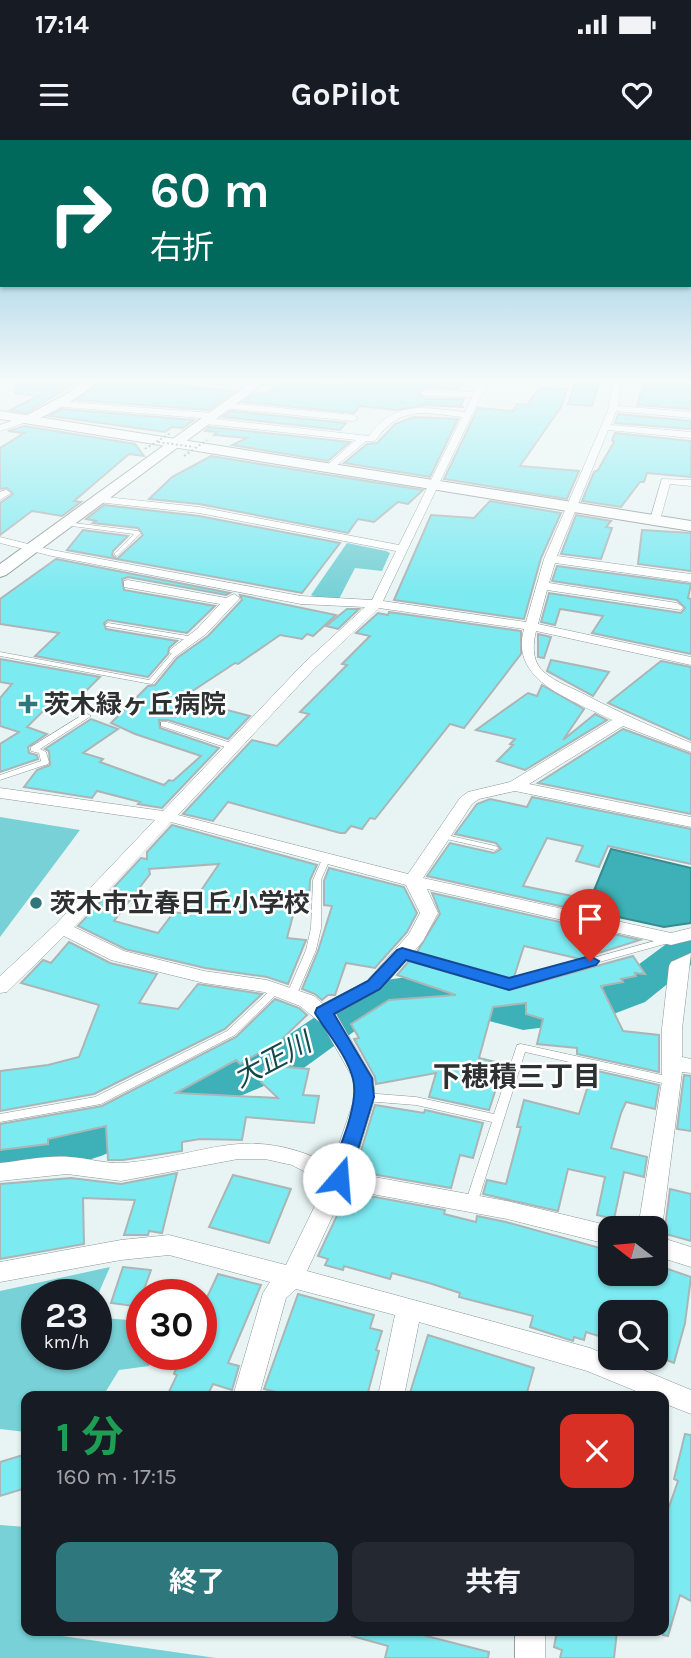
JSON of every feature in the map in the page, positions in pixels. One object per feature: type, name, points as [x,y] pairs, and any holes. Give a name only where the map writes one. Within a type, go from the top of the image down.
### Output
[{"type":"main road","points":[[0,572],[160,452]]},
{"type":"main road","points":[[221,452],[691,526]]},
{"type":"street","points":[[330,469],[349,452]]},
{"type":"street","points":[[0,987],[62,928],[309,666],[376,604],[450,452]]},
{"type":"street","points":[[595,452],[550,559],[528,638],[528,657],[535,670],[549,682],[622,720],[691,748]]},
{"type":"street","points":[[655,520],[666,481],[691,483]]},
{"type":"street","points":[[97,499],[199,510],[403,549]]},
{"type":"street","points":[[0,540],[246,590],[331,603],[376,604],[532,625],[691,661]]},
{"type":"street","points":[[550,559],[691,578]]},
{"type":"street","points":[[128,584],[228,602]]},
{"type":"street","points":[[544,586],[677,607]]},
{"type":"street","points":[[176,652],[188,638],[198,634],[228,602],[246,590]]},
{"type":"street","points":[[412,881],[466,801],[474,795],[516,786],[622,720]]},
{"type":"street","points":[[516,786],[691,822]]},
{"type":"street","points":[[0,793],[168,817],[412,881],[671,939],[691,934]]},
{"type":"street","points":[[331,1022],[374,985],[417,937],[429,914],[423,897],[412,881]]},
{"type":"street","points":[[62,928],[118,956],[204,977],[284,992],[331,1022],[363,1078],[365,1097],[339,1179],[292,1277],[275,1293],[247,1391]]},
{"type":"street","points":[[652,1216],[679,1070],[672,1029],[678,966],[691,959]]},
{"type":"street","points":[[0,1172],[67,1165],[121,1172],[237,1151],[251,1151],[297,1158],[339,1179],[598,1232]]},
{"type":"street","points":[[0,1272],[121,1250],[169,1245],[409,1308],[590,1360],[665,1391]]},
{"type":"street","points":[[668,1250],[691,1257]]},
{"type":"street","points":[[391,1391],[409,1308]]},
{"type":"street","points":[[669,1393],[691,1402]]},
{"type":"street","points":[[529,1658],[530,1636]]},
{"type":"lane","points":[[66,524],[138,533],[117,554]]},
{"type":"lane","points":[[108,625],[188,638]]},
{"type":"lane","points":[[0,654],[151,682],[176,652]]},
{"type":"lane","points":[[0,778],[45,762],[42,752],[34,749],[87,716]]},
{"type":"lane","points":[[164,724],[234,747]]},
{"type":"lane","points":[[442,836],[495,848]]},
{"type":"lane","points":[[0,1118],[97,1101],[231,1032],[284,992],[312,950],[316,928],[317,880],[327,857]]},
{"type":"lane","points":[[402,953],[509,984],[671,939]]},
{"type":"lane","points":[[471,1204],[521,1048],[679,1070]]},
{"type":"lane","points":[[365,1097],[416,1101],[498,1119]]},
{"type":"shaded area","points":[[347,543],[390,553],[382,571],[355,568],[339,599],[311,595]]},
{"type":"shaded area","points":[[0,817],[80,830],[0,937]]},
{"type":"shaded area","points":[[611,849],[691,868],[691,923],[664,927],[586,910]]},
{"type":"shaded area","points":[[110,1267],[105,1279],[55,1279]]},
{"type":"shaded area","points":[[21,1286],[21,1370],[112,1370],[112,1319],[126,1320],[126,1369],[119,1370],[106,1391],[21,1391],[21,1431],[0,1429],[0,1291]]},
{"type":"shaded area","points":[[0,1525],[21,1527],[21,1636],[62,1636],[216,1658],[0,1658]]},
{"type":"building","points":[[0,452],[141,452],[144,456],[129,454],[74,501],[81,502],[62,516],[32,511],[0,535],[0,503],[13,494],[7,488],[0,489]]},
{"type":"building","points":[[273,452],[339,452],[328,461]]},
{"type":"building","points":[[358,452],[442,452],[430,477],[344,463]]},
{"type":"building","points":[[457,452],[530,452],[520,466],[579,471],[567,499],[444,479]]},
{"type":"building","points":[[608,452],[691,452],[691,477],[647,473],[644,482],[640,482],[621,507],[582,501],[594,472]]},
{"type":"building","points":[[211,456],[423,490],[408,504],[398,502],[374,522],[358,519],[348,533],[199,504],[149,499],[172,477]]},
{"type":"building","points":[[490,501],[561,513],[541,558],[524,619],[394,600],[431,515],[474,518]]},
{"type":"building","points":[[104,505],[199,516],[340,543],[302,593],[67,550],[83,530],[128,536],[113,551],[112,555],[117,559],[143,535],[138,528],[93,523],[96,521],[86,519]]},
{"type":"building","points":[[576,515],[611,521],[606,527],[612,528],[601,559],[561,554]]},
{"type":"building","points":[[642,530],[691,533],[691,571],[638,564]]},
{"type":"building","points":[[56,559],[230,593],[226,595],[128,577],[122,579],[124,590],[215,606],[187,633],[108,620],[104,623],[106,629],[177,641],[148,677],[35,656],[59,633],[0,624],[0,599]]},
{"type":"building","points":[[557,566],[691,584],[688,598],[691,599],[691,654],[592,633],[603,616],[560,609],[555,625],[541,622],[549,593],[681,613],[685,608],[677,600],[552,581]]},
{"type":"building","points":[[240,595],[336,615],[313,636],[307,634],[302,639],[280,635],[185,696],[191,698],[189,700],[250,716],[228,739],[168,720],[159,720],[160,728],[219,748],[162,808],[138,804],[140,802],[97,791],[92,798],[24,787],[37,770],[50,765],[49,751],[45,749],[91,719],[118,729],[83,753],[103,759],[100,762],[164,785],[169,780],[173,781],[201,756],[111,723],[148,686],[155,685],[177,658],[208,636],[242,600]]},
{"type":"building","points":[[347,609],[359,609],[338,629],[326,626]]},
{"type":"building","points":[[389,612],[521,631],[521,654],[464,728],[450,724],[375,819],[370,818],[362,829],[351,826],[345,833],[340,833],[228,802],[213,821],[183,814],[252,740],[277,746],[309,714],[300,712],[347,665],[342,664],[370,636],[356,633],[378,613],[388,615]]},
{"type":"building","points":[[538,634],[551,637],[544,658],[538,657]]},
{"type":"building","points":[[0,659],[100,677],[78,699],[58,696],[27,727],[47,734],[28,747],[29,753],[37,755],[38,759],[0,772],[0,744],[19,732],[0,726],[0,698],[12,684],[0,682]]},
{"type":"building","points":[[551,660],[609,672],[593,696],[547,671]]},
{"type":"building","points":[[661,661],[691,667],[691,740],[608,703]]},
{"type":"building","points":[[542,685],[584,709],[563,740],[595,714],[607,720],[525,770],[497,761],[513,745],[510,744],[515,739],[476,730],[528,693],[537,696]]},
{"type":"building","points":[[623,729],[691,754],[691,814],[538,783]]},
{"type":"building","points":[[532,797],[691,829],[691,864],[608,846],[599,867],[576,861],[583,846],[547,838],[523,886],[587,899],[582,911],[427,876],[450,843],[494,853],[501,849],[496,843],[455,834],[477,804],[490,799],[527,807]]},
{"type":"building","points":[[172,825],[317,865],[310,880],[309,904],[296,904],[287,938],[306,940],[288,984],[267,977],[205,968],[125,949],[78,926],[141,858],[147,859],[147,852]],"holes":[[[219,864],[185,914],[174,912],[158,933],[114,921],[150,874],[149,869]]]},
{"type":"building","points":[[329,868],[404,887],[417,913],[407,932],[375,968],[346,963],[335,995],[328,995],[322,1000],[302,989],[318,951],[332,906],[324,905],[324,881]]},
{"type":"building","points":[[432,893],[640,940],[580,959],[524,946],[514,977],[509,978],[417,952],[440,914]]},
{"type":"building","points":[[69,942],[110,963],[157,974],[139,1003],[178,1009],[198,984],[262,994],[225,1029],[94,1094],[0,1111],[0,1071],[48,1065],[79,1057],[99,1005],[21,983],[43,960],[51,963]]},
{"type":"building","points":[[633,956],[645,974],[635,973],[636,976],[621,979],[623,982],[601,986],[623,1031],[659,1035],[659,1072],[577,1054],[577,1048],[537,1044],[543,1019],[526,1014],[526,1003],[493,1007],[479,1058],[504,1064],[489,1110],[429,1097],[436,1073],[376,1084],[375,1077],[354,1039],[359,1038],[351,1024],[389,1000],[456,995],[397,975],[409,961],[510,990]]},
{"type":"building","points":[[275,999],[299,1008],[307,1015],[281,1040],[240,1064],[236,1060],[176,1093],[278,1098],[261,1082],[265,1065],[309,1069],[303,1095],[319,1096],[314,1123],[246,1117],[242,1140],[200,1139],[182,1142],[182,1151],[123,1160],[108,1160],[106,1126],[48,1139],[48,1144],[0,1150],[0,1124],[102,1106],[236,1037]]},
{"type":"building","points":[[593,1070],[659,1085],[655,1109],[626,1102],[621,1113],[611,1148],[647,1157],[644,1177],[624,1172],[615,1216],[597,1215],[605,1177],[568,1169],[558,1211],[483,1194],[487,1180],[506,1184],[521,1127],[517,1127],[524,1100],[579,1114]]},
{"type":"building","points":[[684,1075],[691,1076],[691,1131],[677,1129]]},
{"type":"building","points":[[375,1105],[424,1113],[425,1110],[483,1123],[473,1158],[460,1155],[451,1188],[355,1171]]},
{"type":"building","points":[[177,1173],[162,1233],[149,1231],[148,1235],[124,1235],[135,1200],[83,1198],[84,1244],[0,1259],[0,1184],[71,1178],[121,1184]]},
{"type":"building","points":[[233,1175],[291,1189],[269,1243],[209,1227]]},
{"type":"building","points":[[670,1189],[691,1194],[691,1241],[668,1235],[667,1216]]},
{"type":"building","points":[[348,1192],[445,1210],[444,1214],[476,1222],[477,1216],[506,1222],[598,1247],[598,1286],[668,1286],[668,1269],[691,1277],[685,1323],[674,1363],[668,1361],[668,1300],[598,1300],[598,1336],[586,1332],[584,1340],[574,1337],[573,1341],[530,1327],[533,1316],[459,1297],[460,1293],[392,1273],[390,1279],[344,1266],[343,1270],[325,1265],[328,1259],[318,1256]]},
{"type":"building","points":[[123,1267],[151,1270],[148,1279],[126,1279],[126,1305],[112,1303]]},
{"type":"building","points":[[218,1274],[261,1285],[228,1363],[239,1366],[232,1390],[213,1384],[210,1391],[169,1391],[177,1375],[174,1374],[176,1370],[217,1370],[216,1279]]},
{"type":"building","points":[[298,1294],[374,1315],[370,1328],[382,1331],[368,1391],[264,1389]]},
{"type":"building","points":[[428,1335],[534,1368],[527,1391],[411,1391]]},
{"type":"building","points":[[685,1434],[691,1435],[691,1601],[680,1595],[669,1633],[669,1507],[678,1481],[674,1479]]},
{"type":"building","points":[[21,1456],[21,1490],[0,1496],[0,1462]]},
{"type":"building","points":[[352,1636],[427,1636],[489,1652],[488,1658],[385,1658],[388,1646]]},
{"type":"building","points":[[556,1636],[616,1636],[614,1658],[560,1658],[562,1650],[554,1647]]},
{"type":"waterway","name":"大正川","points":[[0,1157],[53,1152],[84,1143],[285,1059],[348,1015],[401,990],[421,989],[485,1007],[511,1009],[523,1015],[595,1006],[630,992],[691,945]]},
{"type":"place","name":"茨木緑ヶ丘病院","points":[[28,704]]},
{"type":"place","name":"茨木市立春日丘小学校","points":[[36,903]]},
{"type":"district","name":"下穂積三丁目","points":[[517,1076]]},
{"type":"route","points":[[339,1179],[365,1097],[363,1078],[324,1013],[374,985],[402,953],[509,984],[590,961]]}]
